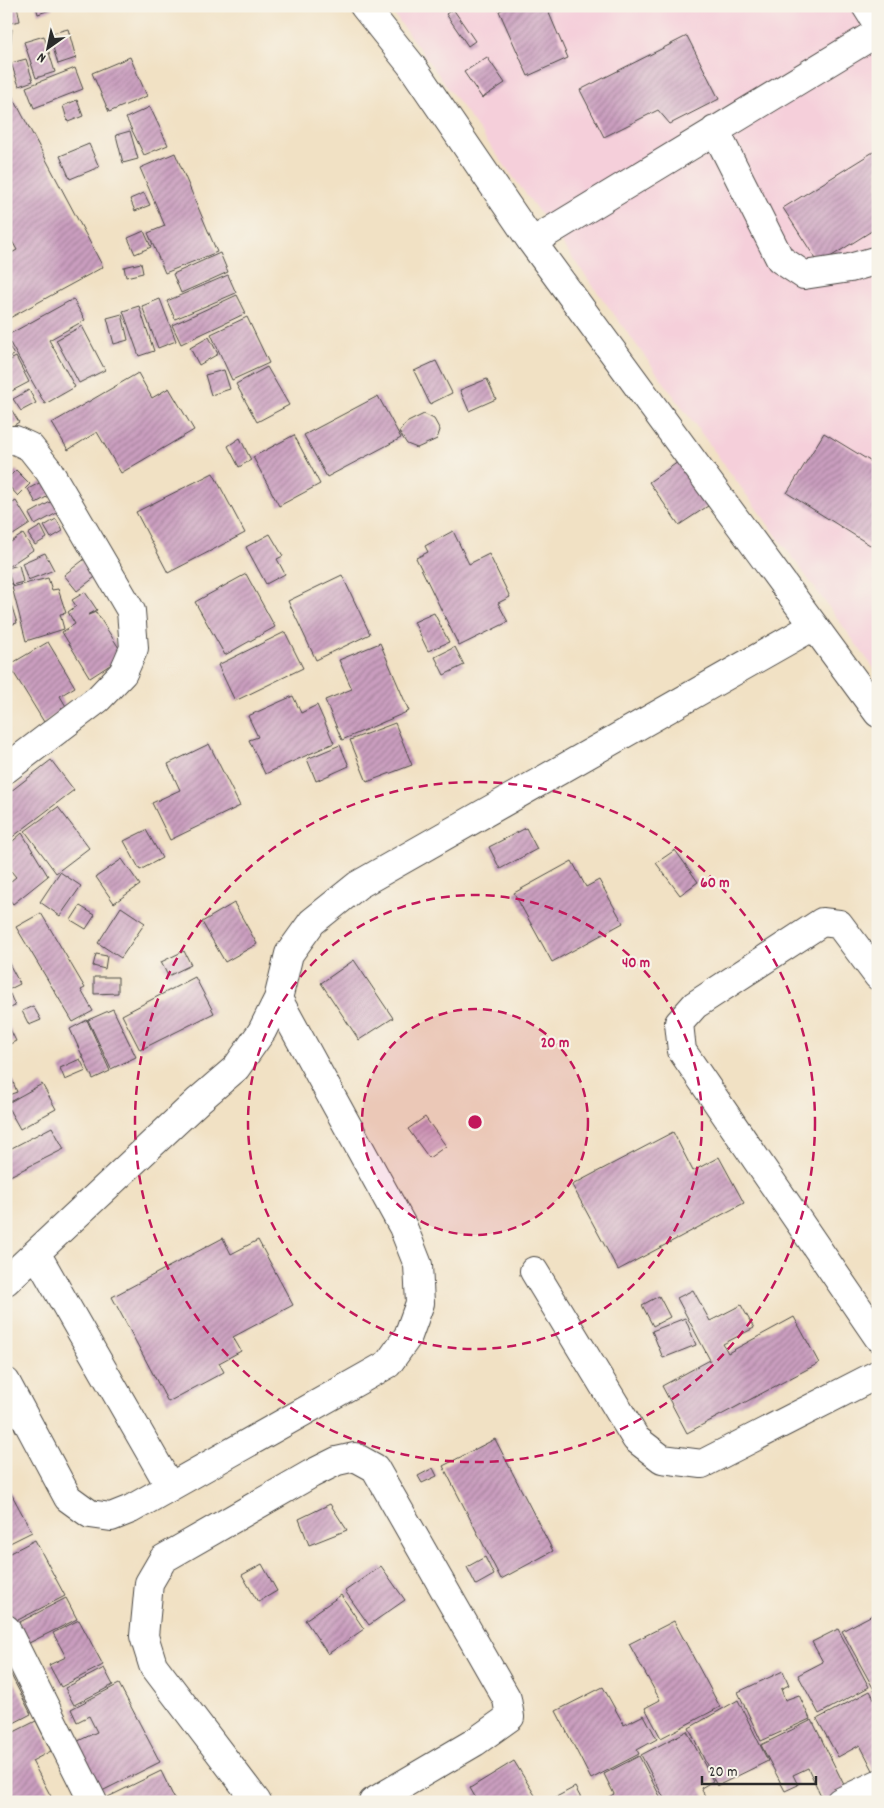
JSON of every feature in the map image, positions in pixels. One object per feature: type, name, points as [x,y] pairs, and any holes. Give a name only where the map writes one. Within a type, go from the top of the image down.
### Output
[{"type":"street","points":[[364,6],[411,65],[532,242],[812,627],[878,713]]},
{"type":"street","points":[[866,6],[878,24]]},
{"type":"street","points":[[532,242],[878,32]]},
{"type":"street","points":[[715,130],[780,260],[804,275],[850,268],[878,260]]},
{"type":"street","points":[[6,440],[15,440],[30,447],[50,471],[131,611],[134,648],[123,673],[98,699],[6,770]]},
{"type":"street","points":[[6,1281],[199,1100],[236,1068],[262,1032],[278,999],[289,954],[312,922],[358,885],[812,627]]},
{"type":"street","points":[[878,976],[839,924],[822,922],[695,1005],[679,1022],[682,1050],[878,1337]]},
{"type":"street","points":[[6,1382],[68,1498],[90,1514],[111,1517],[131,1509],[388,1364],[408,1336],[420,1303],[418,1265],[402,1228],[278,999]]},
{"type":"street","points":[[36,1253],[170,1487]]},
{"type":"street","points":[[534,1271],[636,1439],[662,1460],[702,1464],[878,1374]]},
{"type":"street","points":[[257,1802],[153,1666],[144,1636],[149,1583],[163,1559],[311,1474],[338,1461],[355,1456],[375,1468],[506,1699],[510,1717],[476,1742],[372,1802]]},
{"type":"street","points":[[6,1628],[93,1802]]},
{"type":"street","points":[[840,1802],[878,1784]]},
{"type":"shaded area","points":[[388,6],[878,6],[878,674],[552,230]]},
{"type":"building","points":[[6,6],[17,6],[20,21],[6,24]]},
{"type":"building","points":[[36,6],[52,6],[53,9],[38,14]]},
{"type":"building","points":[[510,6],[546,6],[568,58],[528,76],[499,11]]},
{"type":"building","points":[[453,9],[475,41],[468,46],[446,14]]},
{"type":"building","points":[[6,28],[12,29],[9,61],[6,61]]},
{"type":"building","points":[[68,29],[76,58],[58,64],[49,34]]},
{"type":"building","points":[[44,36],[55,72],[36,78],[24,42]]},
{"type":"building","points":[[687,36],[719,99],[670,124],[658,110],[604,137],[580,90]]},
{"type":"building","points":[[130,57],[147,96],[109,112],[92,73]]},
{"type":"building","points":[[487,57],[505,83],[482,98],[464,72]]},
{"type":"building","points":[[26,59],[33,81],[19,86],[11,63]]},
{"type":"building","points":[[75,68],[83,89],[34,108],[26,87]]},
{"type":"building","points":[[6,84],[103,267],[6,320],[6,256],[17,250],[6,230]]},
{"type":"building","points":[[77,100],[83,116],[68,122],[63,106]]},
{"type":"building","points":[[150,107],[168,145],[144,155],[126,118]]},
{"type":"building","points":[[130,131],[138,159],[123,163],[116,135]]},
{"type":"building","points":[[89,144],[99,167],[70,179],[60,156]]},
{"type":"building","points":[[878,149],[878,227],[819,264],[783,208]]},
{"type":"building","points":[[175,153],[217,252],[165,273],[148,233],[165,226],[140,168]]},
{"type":"building","points":[[144,193],[150,205],[135,211],[130,199]]},
{"type":"building","points":[[144,231],[151,247],[135,254],[128,238]]},
{"type":"building","points":[[220,253],[228,272],[181,293],[173,274]]},
{"type":"building","points":[[141,263],[143,273],[126,277],[124,267]]},
{"type":"building","points":[[228,275],[236,293],[175,319],[167,301]]},
{"type":"building","points":[[237,295],[246,313],[181,344],[172,325]]},
{"type":"building","points":[[73,299],[85,320],[49,340],[75,387],[45,404],[6,336]]},
{"type":"building","points":[[160,299],[176,341],[158,348],[142,306]]},
{"type":"building","points":[[139,306],[154,351],[139,356],[123,311]]},
{"type":"building","points":[[122,314],[128,340],[114,344],[107,318]]},
{"type":"building","points":[[247,317],[269,363],[232,380],[211,334]]},
{"type":"building","points":[[82,326],[105,370],[79,383],[56,340]]},
{"type":"building","points":[[209,337],[218,354],[199,365],[190,348]]},
{"type":"building","points":[[6,341],[14,355],[6,359]]},
{"type":"building","points":[[16,357],[29,382],[8,393],[6,362]]},
{"type":"building","points":[[436,361],[452,393],[430,404],[414,371]]},
{"type":"building","points":[[267,367],[289,405],[257,422],[236,384]]},
{"type":"building","points":[[224,370],[230,389],[211,395],[205,375]]},
{"type":"building","points":[[138,373],[152,398],[169,388],[194,430],[121,473],[97,432],[68,450],[52,423]]},
{"type":"building","points":[[487,379],[496,399],[469,411],[460,390]]},
{"type":"building","points":[[29,390],[36,403],[21,411],[13,399]]},
{"type":"building","points":[[378,396],[401,438],[327,477],[304,435]]},
{"type":"building","points":[[6,401],[19,422],[6,430]]},
{"type":"building","points":[[424,414],[434,419],[440,430],[437,439],[417,448],[407,444],[399,432],[406,423]]},
{"type":"building","points":[[824,433],[878,466],[878,550],[787,493]]},
{"type":"building","points":[[294,435],[320,484],[279,506],[253,457]]},
{"type":"building","points":[[240,438],[251,460],[239,467],[228,446]]},
{"type":"building","points":[[681,460],[711,504],[679,525],[649,482]]},
{"type":"building","points":[[16,470],[30,484],[18,496],[6,483],[6,480]]},
{"type":"building","points":[[213,473],[245,533],[168,573],[136,512]]},
{"type":"building","points":[[41,482],[57,491],[36,503],[28,489]]},
{"type":"building","points":[[59,497],[66,508],[35,525],[29,514]]},
{"type":"building","points":[[16,501],[30,524],[13,535],[6,524],[6,507]]},
{"type":"building","points":[[56,519],[63,531],[51,538],[44,526]]},
{"type":"building","points":[[41,526],[47,538],[35,545],[28,534]]},
{"type":"building","points":[[453,531],[469,564],[489,554],[510,597],[498,603],[508,622],[459,646],[416,558],[428,552],[425,546]]},
{"type":"building","points":[[23,534],[33,550],[6,568],[6,545]]},
{"type":"building","points":[[270,534],[283,556],[277,559],[285,574],[266,584],[246,547]]},
{"type":"building","points":[[45,553],[54,570],[28,580],[22,563]]},
{"type":"building","points":[[86,558],[99,574],[77,591],[64,575]]},
{"type":"building","points":[[19,565],[23,582],[12,585],[7,568]]},
{"type":"building","points":[[246,574],[275,627],[225,655],[195,602]]},
{"type":"building","points":[[342,575],[370,634],[316,660],[288,601]]},
{"type":"building","points":[[48,578],[52,590],[58,589],[66,613],[60,614],[64,629],[26,641],[12,587]]},
{"type":"building","points":[[85,592],[97,610],[88,615],[96,612],[124,656],[90,678],[62,632],[75,624],[68,612],[76,606],[72,600]]},
{"type":"building","points":[[10,601],[17,623],[6,626],[6,602]]},
{"type":"building","points":[[434,613],[449,642],[428,651],[414,622]]},
{"type":"building","points":[[285,632],[303,668],[235,701],[218,665]]},
{"type":"building","points":[[48,642],[75,687],[60,696],[67,708],[44,722],[9,665]]},
{"type":"building","points":[[380,643],[409,711],[342,740],[325,700],[352,689],[339,660]]},
{"type":"building","points":[[455,647],[464,665],[444,675],[435,657]]},
{"type":"building","points":[[293,696],[301,713],[317,705],[334,743],[265,774],[249,740],[258,737],[248,716]]},
{"type":"building","points":[[395,723],[412,765],[367,782],[350,740]]},
{"type":"building","points":[[209,744],[240,806],[170,840],[152,803],[180,790],[168,764]]},
{"type":"building","points":[[340,745],[349,766],[316,781],[307,759]]},
{"type":"building","points":[[51,760],[74,790],[6,842],[6,795]]},
{"type":"building","points":[[58,807],[89,848],[56,873],[25,831]]},
{"type":"building","points":[[526,828],[537,849],[500,869],[489,847]]},
{"type":"building","points":[[146,830],[162,858],[140,870],[124,841]]},
{"type":"building","points":[[22,833],[48,876],[13,904],[6,895],[6,885],[16,877],[6,865],[6,847]]},
{"type":"building","points":[[675,850],[698,882],[680,895],[656,863]]},
{"type":"building","points":[[122,859],[140,885],[114,903],[96,877]]},
{"type":"building","points":[[572,861],[586,887],[599,880],[623,923],[552,962],[514,893]]},
{"type":"building","points":[[60,872],[81,886],[60,916],[40,902]]},
{"type":"building","points":[[234,903],[257,944],[225,962],[202,922]]},
{"type":"building","points":[[80,906],[95,915],[86,929],[71,920]]},
{"type":"building","points":[[121,907],[145,923],[121,958],[98,943]]},
{"type":"building","points":[[41,913],[85,988],[81,990],[93,1011],[73,1022],[16,927]]},
{"type":"building","points":[[184,951],[191,965],[168,976],[161,962]]},
{"type":"building","points":[[96,954],[107,956],[105,969],[93,966]]},
{"type":"building","points":[[6,958],[20,984],[6,991]]},
{"type":"building","points":[[354,960],[393,1018],[359,1040],[321,983]]},
{"type":"building","points":[[94,977],[118,977],[118,993],[94,994]]},
{"type":"building","points":[[195,977],[214,1013],[140,1050],[122,1015]]},
{"type":"building","points":[[10,994],[15,1006],[8,1009],[6,996]]},
{"type":"building","points":[[33,1006],[41,1020],[29,1025],[22,1011]]},
{"type":"building","points":[[113,1009],[136,1057],[111,1069],[88,1020]]},
{"type":"building","points":[[87,1020],[110,1071],[93,1079],[70,1029]]},
{"type":"building","points":[[6,1021],[16,1041],[6,1046]]},
{"type":"building","points":[[80,1059],[86,1071],[65,1080],[60,1068]]},
{"type":"building","points":[[8,1069],[17,1092],[6,1096],[6,1070]]},
{"type":"building","points":[[42,1084],[56,1109],[20,1129],[6,1104]]},
{"type":"building","points":[[425,1117],[446,1146],[429,1158],[408,1129]]},
{"type":"building","points":[[52,1127],[64,1149],[6,1178],[6,1151]]},
{"type":"building","points":[[673,1132],[693,1171],[719,1157],[744,1203],[618,1270],[572,1185]]},
{"type":"building","points":[[223,1238],[231,1254],[258,1240],[293,1305],[233,1337],[241,1351],[219,1363],[224,1372],[168,1402],[112,1297]]},
{"type":"building","points":[[693,1290],[710,1321],[741,1305],[754,1328],[723,1344],[728,1353],[794,1317],[819,1363],[687,1433],[662,1386],[710,1360],[677,1298]]},
{"type":"building","points":[[659,1296],[670,1317],[653,1326],[642,1305]]},
{"type":"building","points":[[685,1318],[696,1345],[663,1358],[652,1331]]},
{"type":"building","points":[[495,1439],[553,1551],[501,1579],[443,1466]]},
{"type":"building","points":[[433,1468],[437,1476],[422,1483],[418,1476]]},
{"type":"building","points":[[6,1484],[32,1532],[6,1545]]},
{"type":"building","points":[[330,1504],[347,1530],[309,1545],[299,1519]]},
{"type":"building","points":[[35,1540],[65,1596],[14,1622],[6,1608],[6,1555]]},
{"type":"building","points":[[485,1557],[494,1575],[476,1585],[467,1567]]},
{"type":"building","points":[[262,1564],[277,1591],[258,1602],[242,1575]]},
{"type":"building","points":[[381,1566],[405,1600],[369,1625],[345,1591]]},
{"type":"building","points":[[341,1595],[364,1629],[328,1654],[305,1620]]},
{"type":"building","points":[[66,1598],[77,1619],[29,1643],[18,1623]]},
{"type":"building","points":[[878,1612],[878,1697],[842,1631]]},
{"type":"building","points":[[79,1620],[103,1665],[61,1687],[49,1665],[66,1657],[53,1633]]},
{"type":"building","points":[[674,1621],[720,1707],[661,1738],[645,1708],[660,1700],[629,1644]]},
{"type":"building","points":[[838,1629],[869,1687],[819,1714],[798,1675],[823,1662],[812,1642]]},
{"type":"building","points":[[104,1668],[113,1685],[74,1705],[65,1688]]},
{"type":"building","points":[[8,1669],[31,1714],[6,1727],[6,1670]]},
{"type":"building","points":[[783,1671],[789,1685],[781,1689],[785,1700],[799,1695],[810,1719],[761,1741],[738,1692]]},
{"type":"building","points":[[119,1684],[160,1762],[102,1791],[76,1742],[97,1732],[89,1716],[77,1722],[71,1709]]},
{"type":"building","points":[[603,1687],[624,1725],[644,1715],[657,1739],[637,1750],[639,1754],[591,1779],[556,1711]]},
{"type":"building","points":[[870,1691],[878,1706],[876,1776],[860,1745],[838,1757],[817,1719]]},
{"type":"building","points":[[738,1700],[768,1761],[717,1786],[689,1728]]},
{"type":"building","points":[[812,1720],[848,1793],[828,1802],[824,1802],[808,1768],[793,1775],[798,1785],[785,1791],[761,1745]]},
{"type":"building","points":[[36,1721],[51,1751],[32,1761],[54,1802],[14,1802],[6,1787],[6,1736]]},
{"type":"building","points":[[687,1731],[713,1781],[701,1788],[708,1802],[666,1802],[641,1755]]},
{"type":"building","points":[[639,1756],[663,1802],[600,1802],[614,1794],[604,1774]]},
{"type":"building","points":[[514,1761],[539,1802],[478,1802],[470,1788]]},
{"type":"building","points":[[161,1771],[176,1802],[110,1802],[108,1797]]},
{"type":"building","points":[[575,1787],[583,1802],[547,1802]]}]
